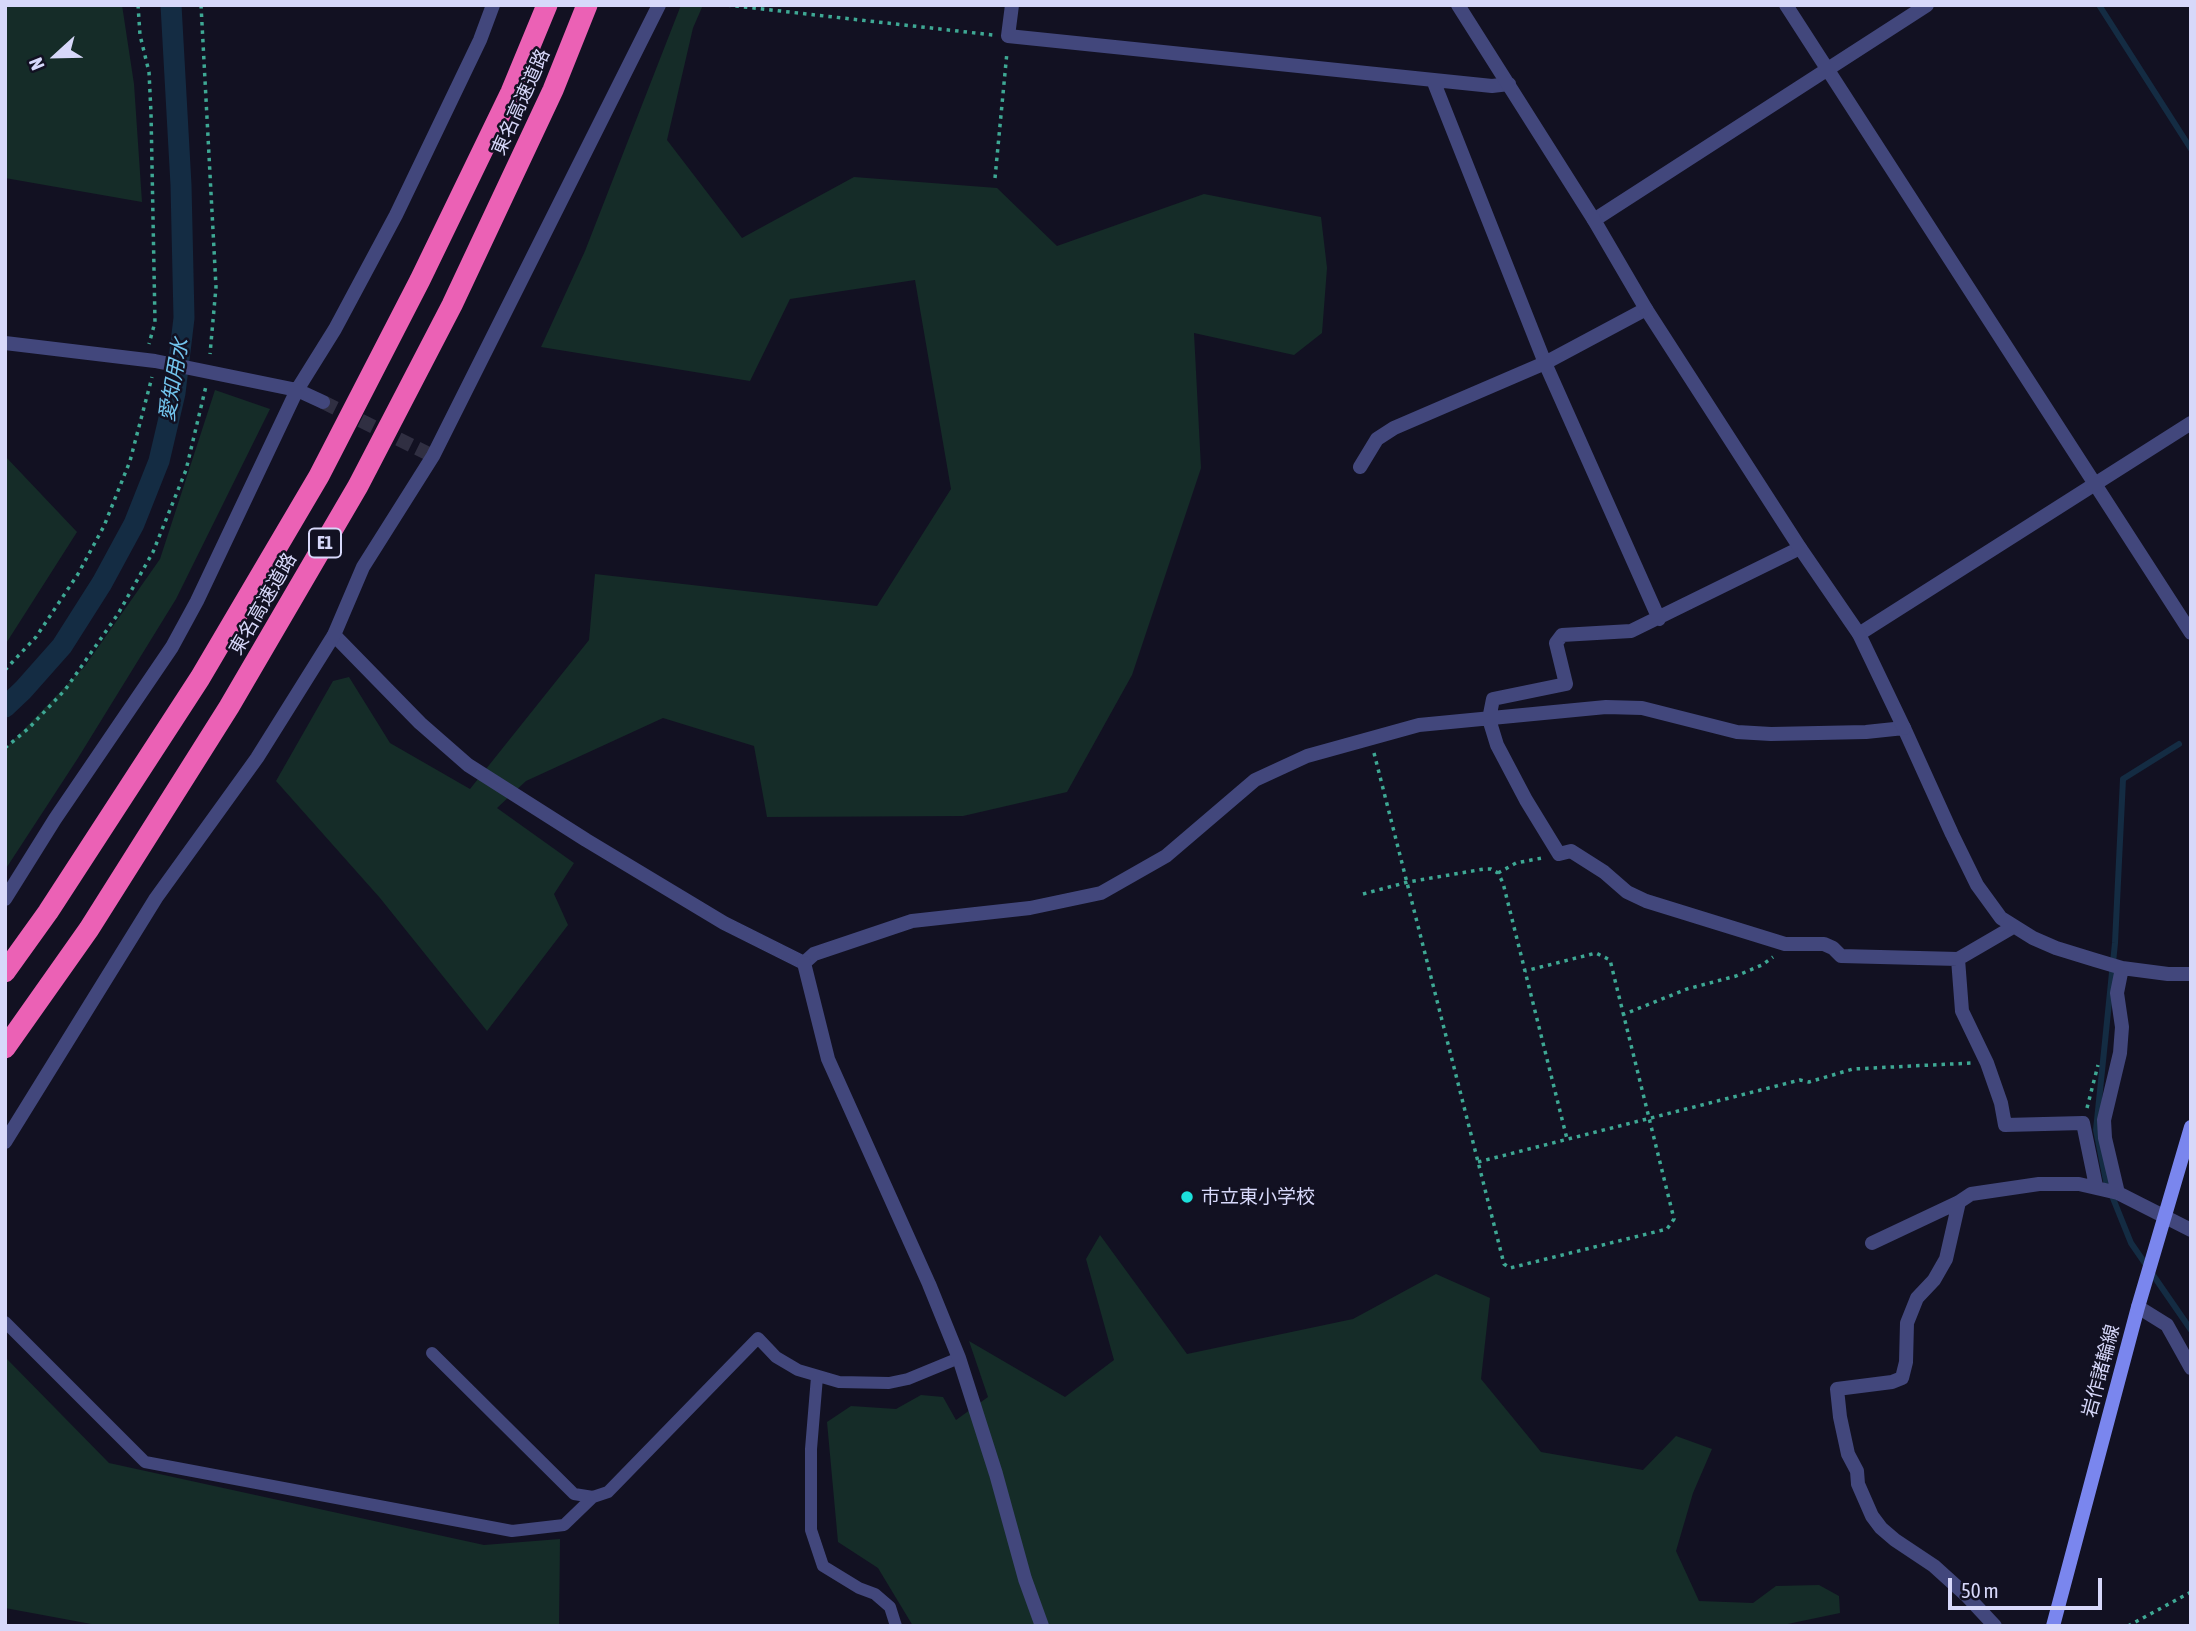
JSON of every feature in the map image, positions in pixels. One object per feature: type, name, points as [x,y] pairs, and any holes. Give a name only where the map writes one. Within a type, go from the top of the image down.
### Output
[{"type":"highway","name":"東名高速道路","points":[[5,972],[48,912],[200,678],[319,476],[439,243],[511,92],[547,5]]},
{"type":"highway","name":"東名高速道路","points":[[5,1048],[89,929],[229,707],[359,486],[452,305],[553,90],[587,5]]},
{"type":"main road","name":"岩作諸輪線","points":[[2053,1626],[2138,1307],[2191,1127]]},
{"type":"street","points":[[5,899],[55,819],[172,647],[228,540],[297,390],[335,329],[396,215],[480,40],[493,5]]},
{"type":"street","points":[[5,1142],[156,898],[257,758],[334,635],[363,567],[433,456],[659,5]]},
{"type":"street","points":[[1012,5],[1008,36],[1492,86],[1509,83]]},
{"type":"street","points":[[1458,5],[1594,220],[1646,310],[1800,548],[1860,634],[1952,835],[1977,884],[2001,918],[2013,927],[2056,948],[2122,968],[2191,974]]},
{"type":"street","points":[[1786,5],[2191,633]]},
{"type":"street","points":[[1594,220],[1927,5]]},
{"type":"street","points":[[1433,80],[1545,363],[1659,619]]},
{"type":"street","points":[[1360,467],[1377,439],[1394,428],[1545,363],[1646,310]]},
{"type":"street","points":[[5,343],[150,360],[297,390],[323,402]]},
{"type":"street","points":[[1860,634],[2191,423]]},
{"type":"street","points":[[1800,548],[1631,631],[1562,635],[1556,643],[1566,684],[1493,699],[1489,719],[1497,745],[1526,800],[1559,854],[1571,851],[1627,891],[1646,901],[1784,944],[1824,944],[1833,947],[1840,956],[1958,959],[2013,927]]},
{"type":"street","points":[[334,635],[420,723],[468,765],[724,923],[804,963],[828,1059],[959,1358],[996,1474],[1025,1579],[1042,1626]]},
{"type":"street","points":[[804,963],[814,954],[912,922],[1030,908],[1101,893],[1166,856],[1255,780],[1307,756],[1419,725],[1606,707],[1642,708],[1737,732],[1785,734],[1889,731],[1904,728]]},
{"type":"street","points":[[1958,959],[1962,1011],[1987,1063],[2001,1103],[2005,1125],[2083,1123],[2096,1186]]},
{"type":"street","points":[[2118,1192],[2105,1138],[2104,1120],[2120,1053],[2122,1027],[2117,993],[2122,968]]},
{"type":"street","points":[[1872,1243],[1971,1194],[2039,1184],[2096,1186],[2118,1192],[2191,1230]]},
{"type":"street","points":[[1959,1202],[1946,1259],[1934,1280],[1917,1298],[1908,1323],[1906,1362],[1902,1378],[1892,1382],[1838,1388],[1840,1417],[1848,1454],[1857,1471],[1858,1484],[1872,1516],[1888,1534],[1934,1566],[1995,1626]]},
{"type":"street","points":[[2138,1307],[2168,1325],[2191,1367]]},
{"type":"lane","points":[[5,1322],[145,1462],[512,1531],[564,1525],[593,1497],[608,1492],[758,1338],[776,1357],[798,1370],[839,1382],[889,1383],[908,1379],[959,1358]]},
{"type":"lane","points":[[432,1353],[574,1494],[593,1497]]},
{"type":"lane","points":[[817,1377],[811,1449],[811,1530],[823,1566],[859,1588],[875,1594],[890,1607],[897,1626]]},
{"type":"path","points":[[5,670],[36,637],[78,574],[104,526],[130,461],[148,400],[155,322],[149,72],[140,35],[138,5]]},
{"type":"path","points":[[5,748],[29,728],[65,690],[118,614],[153,552],[186,470],[203,403],[216,287],[201,5]]},
{"type":"path","points":[[727,5],[1008,36],[995,178]]},
{"type":"path","points":[[1369,737],[1504,1264],[1510,1268],[1667,1229],[1674,1219],[1610,960],[1596,953],[1525,971]]},
{"type":"path","points":[[1498,873],[1516,863],[1559,854]]},
{"type":"path","points":[[1363,894],[1408,882],[1484,869],[1498,873],[1503,883],[1567,1139]]},
{"type":"path","points":[[1622,1015],[1687,989],[1736,976],[1762,965],[1784,944]]},
{"type":"path","points":[[2083,1123],[2099,1061]]},
{"type":"path","points":[[1478,1162],[1853,1069],[1987,1063]]},
{"type":"path","points":[[2128,1626],[2191,1592]]},
{"type":"green space","points":[[5,5],[122,5],[134,84],[142,202],[5,178]]},
{"type":"green space","points":[[681,5],[703,5],[693,28],[667,140],[742,238],[854,177],[997,188],[1057,246],[1204,194],[1321,217],[1327,268],[1322,333],[1294,355],[1194,333],[1201,468],[1132,675],[1067,792],[963,816],[767,817],[754,746],[663,718],[526,781],[497,808],[574,863],[554,894],[568,925],[487,1031],[380,898],[276,781],[333,681],[349,677],[390,743],[470,789],[589,640],[595,574],[877,606],[951,489],[915,280],[790,299],[750,381],[541,347],[585,251]]},
{"type":"green space","points":[[215,390],[270,409],[176,599],[5,870],[5,749],[85,666],[160,559]]},
{"type":"green space","points":[[5,456],[77,532],[5,645]]},
{"type":"green space","points":[[1100,1235],[1187,1354],[1353,1319],[1436,1274],[1490,1298],[1481,1379],[1541,1452],[1643,1470],[1676,1436],[1712,1449],[1693,1493],[1676,1551],[1699,1601],[1753,1603],[1776,1586],[1819,1585],[1839,1596],[1840,1613],[1778,1626],[913,1626],[878,1568],[838,1542],[827,1422],[851,1406],[896,1409],[921,1395],[943,1397],[956,1420],[988,1397],[969,1341],[1065,1397],[1114,1360],[1086,1259]]},
{"type":"green space","points":[[5,1357],[109,1463],[484,1545],[560,1539],[559,1626],[102,1626],[5,1608]]},
{"type":"waterway","name":"愛知用水","points":[[5,707],[62,646],[102,583],[134,524],[159,461],[175,393],[184,318],[181,185],[171,5]]},
{"type":"waterway","points":[[2099,5],[2191,149]]},
{"type":"waterway","points":[[2179,744],[2123,779],[2115,943],[2096,1130],[2106,1181],[2131,1243],[2191,1330]]},
{"type":"tunnel","points":[[323,402],[433,456]]},
{"type":"place","name":"市立東小学校","points":[[1187,1197]]}]
